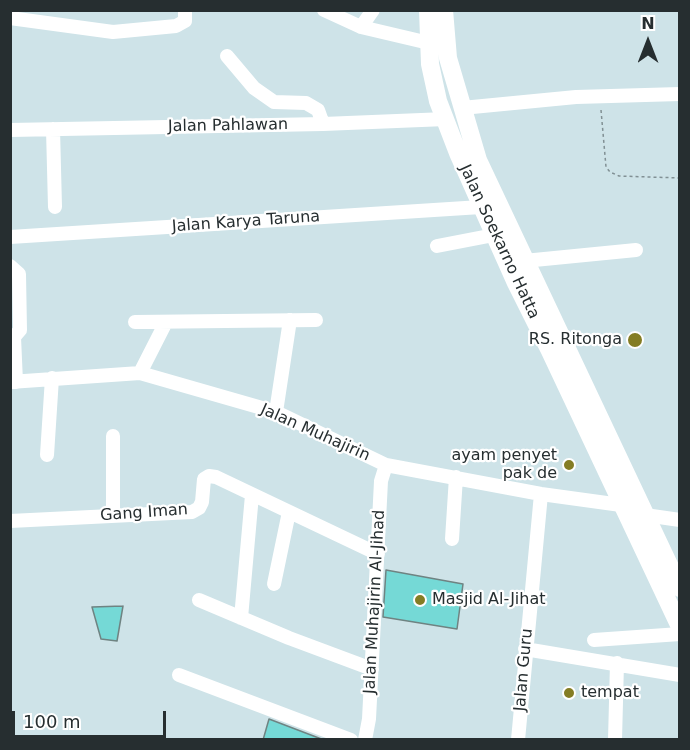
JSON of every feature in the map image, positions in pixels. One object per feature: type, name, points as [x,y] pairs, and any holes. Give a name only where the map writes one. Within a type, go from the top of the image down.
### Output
[{"type":"main road","name":"Jalan Soekarno Hatta","points":[[428,10],[429,43],[438,101],[494,235],[524,273],[645,515],[673,559],[680,588]]},
{"type":"main road","name":"Jalan Soekarno Hatta","points":[[444,10],[448,58],[478,160],[524,273],[549,349],[680,627]]},
{"type":"street","points":[[10,18],[32,16],[113,32],[176,26],[185,21],[185,10]]},
{"type":"street","points":[[324,10],[361,27],[429,43]]},
{"type":"street","points":[[361,27],[373,10]]},
{"type":"street","points":[[227,56],[254,88],[274,102],[306,103],[318,110],[323,124]]},
{"type":"street","points":[[462,108],[680,94]]},
{"type":"street","name":"Jalan Pahlawan","points":[[10,130],[323,124],[446,119]]},
{"type":"street","points":[[53,129],[55,207]]},
{"type":"street","name":"Jalan Karya Taruna","points":[[10,237],[482,207]]},
{"type":"street","points":[[437,246],[494,235]]},
{"type":"street","points":[[524,273],[636,250]]},
{"type":"street","points":[[10,266],[19,274],[21,330],[12,337],[13,382]]},
{"type":"street","points":[[276,412],[290,320]]},
{"type":"street","points":[[135,322],[316,320]]},
{"type":"street","points":[[140,373],[166,322]]},
{"type":"street","name":"Jalan Muhajirin","points":[[13,382],[140,373],[276,412],[386,465],[540,494],[621,505]]},
{"type":"street","points":[[47,455],[52,378]]},
{"type":"street","points":[[113,436],[113,515]]},
{"type":"street","name":"Jalan Muhajirin Al-Jihad","points":[[365,740],[372,669],[381,481],[386,465]]},
{"type":"street","name":"Gang Iman","points":[[10,521],[192,512],[199,508],[202,502],[204,479],[209,476],[216,477],[378,554]]},
{"type":"street","points":[[452,539],[456,477]]},
{"type":"street","name":"Jalan Guru","points":[[518,740],[540,494]]},
{"type":"street","points":[[241,618],[252,495]]},
{"type":"street","points":[[274,584],[289,512]]},
{"type":"street","points":[[645,515],[680,520]]},
{"type":"street","points":[[199,600],[372,669]]},
{"type":"street","points":[[594,640],[680,634]]},
{"type":"street","points":[[525,649],[680,675]]},
{"type":"street","points":[[615,740],[617,663]]},
{"type":"street","points":[[179,675],[351,740]]},
{"type":"path","points":[[592,98],[600,108],[606,167],[619,176],[680,178]]},
{"type":"building","name":"Masjid Al-Jihat","points":[[386,570],[463,584],[457,629],[383,617]]},
{"type":"building","points":[[123,606],[117,641],[101,639],[92,607]]},
{"type":"building","points":[[269,719],[324,740],[263,740]]},
{"type":"place","name":"RS. Ritonga","points":[[635,340]]},
{"type":"place","name":"ayam penyet pak de","points":[[569,465]]},
{"type":"place","name":"Masjid Al-Jihat","points":[[420,600]]},
{"type":"place","name":"tempat","points":[[569,693]]}]
